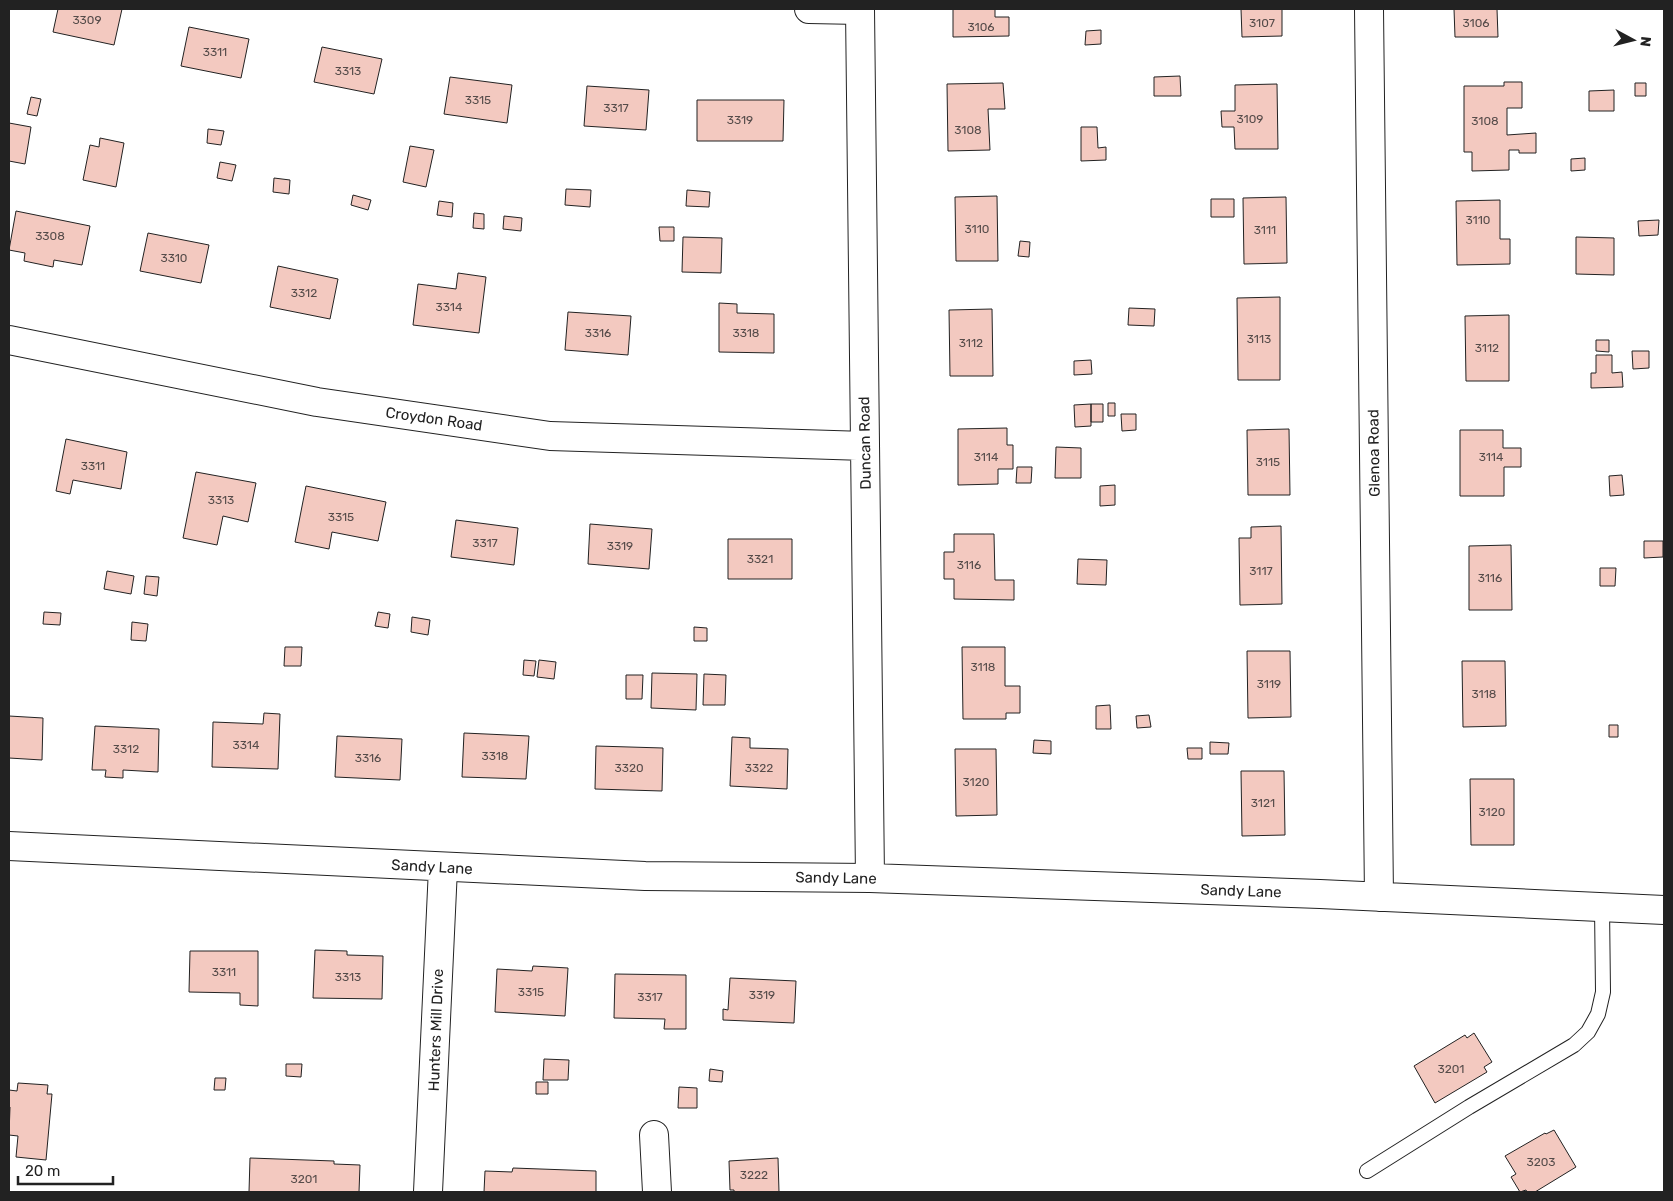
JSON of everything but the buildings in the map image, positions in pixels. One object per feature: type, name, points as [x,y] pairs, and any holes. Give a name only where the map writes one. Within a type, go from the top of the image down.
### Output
[{"type":"street","points":[[809,9],[860,9]]},
{"type":"street","name":"Duncan Road","points":[[860,9],[870,878]]},
{"type":"street","name":"Glenoa Road","points":[[1368,9],[1379,897]]},
{"type":"street","name":"Croydon Road","points":[[9,340],[317,402],[550,436],[865,446]]},
{"type":"street","name":"Sandy Lane","points":[[9,846],[442,868],[645,876],[870,878],[1320,894],[1664,910]]},
{"type":"street","name":"Hunters Mill Drive","points":[[428,1192],[442,868]]},
{"type":"street","points":[[654,1135],[657,1192]]},
{"type":"lane","points":[[1367,1171],[1469,1107],[1574,1045],[1588,1032],[1598,1014],[1603,992],[1602,907]]}]
